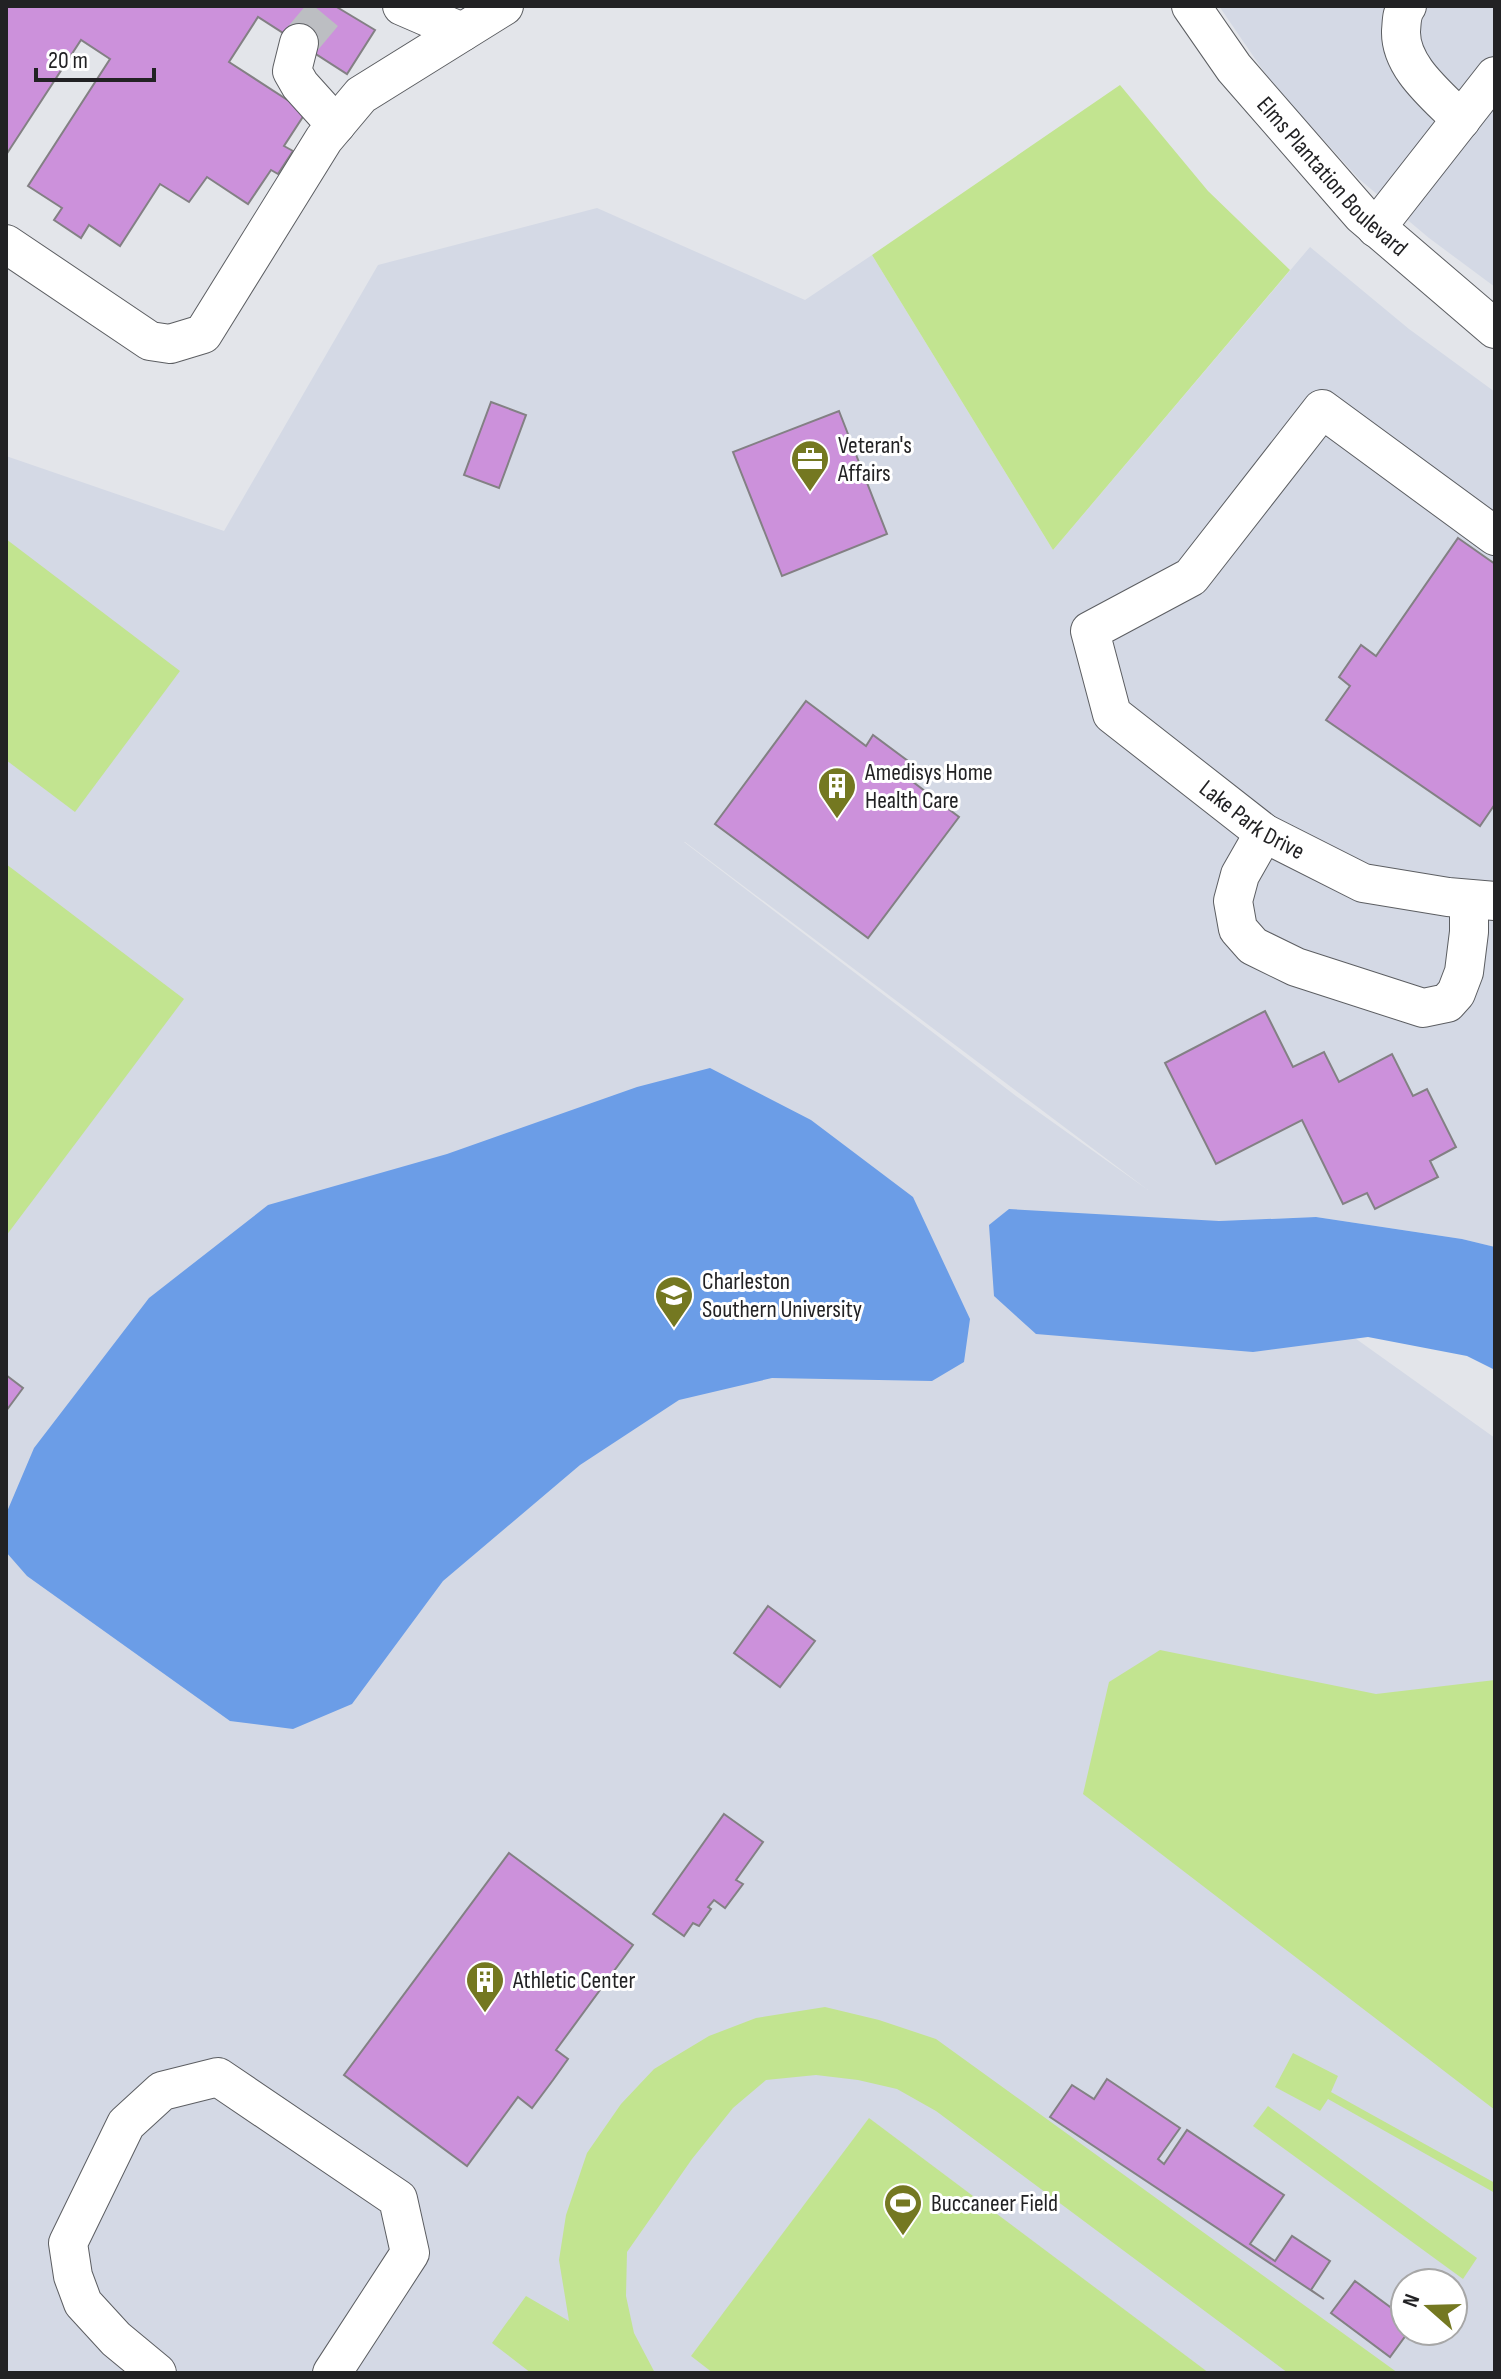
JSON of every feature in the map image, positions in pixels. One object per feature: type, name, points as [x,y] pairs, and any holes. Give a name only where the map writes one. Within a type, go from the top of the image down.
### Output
[{"type":"street","points":[[402,6],[462,32]]},
{"type":"street","points":[[6,244],[150,341],[170,344],[203,334],[324,139],[361,95],[504,6]]},
{"type":"street","name":"Elms Plantation Boulevard","points":[[1191,6],[1234,68],[1362,215],[1495,329]]},
{"type":"street","points":[[1407,6],[1402,13],[1401,47],[1414,70],[1461,120]]},
{"type":"street","points":[[299,43],[292,71],[300,85],[336,125]]},
{"type":"street","points":[[1376,228],[1495,76]]},
{"type":"street","name":"Lake Park Drive","points":[[1482,900],[1363,883],[1264,833],[1112,714],[1090,631],[1191,577],[1322,409],[1495,536]]},
{"type":"street","points":[[1264,833],[1240,875],[1233,901],[1238,929],[1253,946],[1296,967],[1423,1008],[1447,1003],[1456,993],[1464,972],[1469,932],[1482,900]]},
{"type":"street","points":[[157,2373],[116,2339],[83,2303],[73,2276],[68,2243],[126,2124],[162,2091],[218,2077],[398,2199],[410,2253],[332,2373]]},
{"type":"shaded area","points":[[1219,6],[1495,6],[1495,287],[1429,238],[1359,179],[1271,82]]},
{"type":"shaded area","name":"Charleston Southern University","points":[[597,208],[805,300],[872,255],[1053,550],[1310,247],[1409,329],[1495,392],[1495,1247],[1462,1239],[1316,1217],[1192,1222],[1495,1438],[1495,2373],[6,2373],[6,456],[224,531],[378,265]],"holes":[[[685,842],[1148,1190],[1016,1096]]]},
{"type":"green space","points":[[1120,85],[1208,191],[1290,270],[1053,550],[872,255]]},
{"type":"green space","points":[[6,539],[180,671],[75,812],[6,760]]},
{"type":"green space","points":[[6,864],[184,999],[6,1236]]},
{"type":"green space","points":[[1160,1650],[1376,1694],[1495,1680],[1495,2110],[1083,1794],[1109,1682]]},
{"type":"green space","points":[[825,2007],[879,2020],[936,2039],[1398,2373],[1288,2373],[936,2111],[897,2089],[816,2075],[766,2080],[733,2108],[692,2159],[627,2252],[626,2296],[634,2333],[655,2373],[531,2373],[492,2343],[526,2296],[569,2321],[559,2260],[566,2215],[587,2153],[621,2104],[654,2069],[709,2036],[756,2018]]},
{"type":"green space","points":[[1293,2053],[1338,2076],[1331,2092],[1495,2183],[1495,2193],[1328,2099],[1320,2111],[1275,2087]]},
{"type":"green space","points":[[1268,2106],[1477,2258],[1469,2270],[1469,2267],[1447,2267],[1253,2126]]},
{"type":"green space","name":"Buccaneer Field","points":[[869,2118],[1209,2373],[713,2373],[691,2356]]},
{"type":"water","points":[[710,1068],[811,1120],[913,1197],[970,1319],[964,1362],[932,1381],[772,1378],[679,1400],[580,1465],[443,1581],[352,1704],[293,1729],[230,1721],[27,1576],[6,1552],[6,1514],[34,1448],[149,1298],[268,1205],[447,1154],[637,1087]]},
{"type":"water","points":[[1009,1209],[1219,1221],[1316,1217],[1462,1239],[1495,1247],[1495,1370],[1467,1356],[1368,1337],[1253,1352],[1036,1334],[994,1296],[989,1225]]},
{"type":"building","points":[[6,6],[335,6],[375,30],[347,74],[258,17],[229,62],[306,112],[284,146],[293,151],[278,174],[271,170],[248,204],[207,177],[189,202],[160,184],[120,246],[89,225],[81,238],[54,220],[62,208],[28,186],[110,59],[81,40],[6,155]]},
{"type":"building","points":[[491,402],[526,415],[499,488],[464,475]]},
{"type":"building","name":"Veteran's Affairs","points":[[839,411],[887,534],[782,576],[733,452]]},
{"type":"building","points":[[1458,538],[1495,564],[1495,804],[1480,826],[1326,720],[1350,686],[1339,677],[1361,645],[1376,656]]},
{"type":"building","name":"Amedisys Home Health Care","points":[[806,701],[866,746],[873,735],[908,761],[900,772],[959,817],[868,938],[715,824]]},
{"type":"building","points":[[1265,1011],[1293,1067],[1324,1052],[1339,1082],[1392,1054],[1413,1096],[1427,1089],[1456,1147],[1430,1161],[1438,1177],[1375,1209],[1367,1193],[1343,1204],[1302,1120],[1216,1164],[1165,1063]]},
{"type":"building","points":[[6,1375],[23,1388],[6,1411]]},
{"type":"building","points":[[768,1606],[815,1641],[780,1687],[734,1653]]},
{"type":"building","points":[[724,1814],[763,1842],[736,1880],[743,1884],[725,1908],[714,1900],[699,1926],[693,1923],[684,1936],[653,1914]]},
{"type":"building","name":"Athletic Center","points":[[509,1853],[633,1945],[556,2050],[568,2059],[532,2108],[518,2097],[467,2166],[344,2075]]},
{"type":"building","points":[[1107,2079],[1180,2128],[1158,2159],[1164,2164],[1187,2130],[1284,2195],[1250,2244],[1275,2261],[1292,2236],[1330,2261],[1311,2290],[1324,2299],[1050,2117],[1072,2085],[1094,2099]]},
{"type":"building","points":[[1355,2281],[1389,2306],[1389,2347],[1397,2347],[1390,2357],[1331,2313]]},
{"type":"tunnel","points":[[299,43],[330,6]]},
{"type":"place","name":"Veteran's Affairs","points":[[810,493]]},
{"type":"place","name":"Amedisys Home Health Care","points":[[837,820]]},
{"type":"place","name":"Charleston Southern University","points":[[674,1329]]},
{"type":"place","name":"Athletic Center","points":[[485,2014]]},
{"type":"place","name":"Buccaneer Field","points":[[903,2237]]}]
